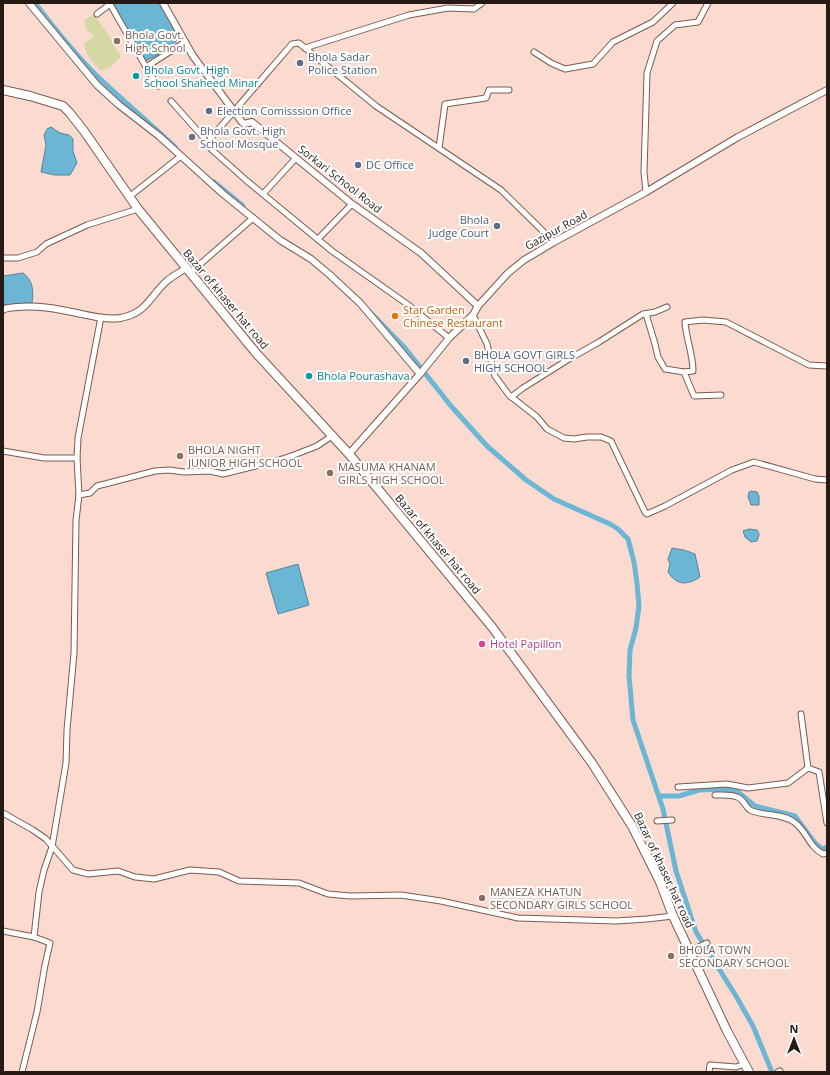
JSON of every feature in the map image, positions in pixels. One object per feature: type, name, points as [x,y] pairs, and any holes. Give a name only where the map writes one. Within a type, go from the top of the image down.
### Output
[{"type":"main road","name":"Bazar of khaser hat road","points":[[3,90],[63,106],[84,131],[138,209],[256,353],[349,454],[492,626],[592,763],[632,826],[660,882],[673,916],[692,950],[727,1031],[749,1072]]},
{"type":"street","points":[[29,3],[97,85],[159,136],[222,193],[280,240],[311,259],[360,303],[420,374]]},
{"type":"street","name":"Sorkari School Road","points":[[163,3],[193,56],[244,124],[252,122],[352,204],[421,253],[478,306]]},
{"type":"street","points":[[305,48],[409,14],[448,8],[474,9],[482,3]]},
{"type":"street","points":[[534,52],[551,63],[565,68],[593,64],[613,42],[653,22],[673,3]]},
{"type":"street","points":[[646,192],[644,172],[647,73],[657,40],[675,25],[698,22],[708,3]]},
{"type":"street","points":[[97,14],[110,4],[146,68],[158,86]]},
{"type":"street","points":[[146,68],[185,42]]},
{"type":"street","points":[[449,338],[407,304],[318,240],[211,149],[209,144],[210,139],[235,112],[292,44],[299,44],[305,48],[376,106],[501,190],[554,242]]},
{"type":"street","points":[[439,148],[445,104],[486,98],[489,90],[509,90]]},
{"type":"street","name":"Gazipur Road","points":[[349,454],[420,374],[449,338],[473,315],[478,306],[508,273],[524,260],[646,192],[738,137],[827,90]]},
{"type":"street","points":[[171,101],[204,138]]},
{"type":"street","points":[[129,197],[181,156]]},
{"type":"street","points":[[263,194],[296,158]]},
{"type":"street","points":[[318,240],[352,204]]},
{"type":"street","points":[[3,258],[18,258],[37,252],[46,244],[88,225],[138,209]]},
{"type":"street","points":[[3,310],[6,308],[27,306],[45,307],[101,317],[118,318],[137,312],[144,308],[168,280],[188,270],[253,218]]},
{"type":"street","points":[[511,397],[569,359],[643,314],[667,308]]},
{"type":"street","points":[[646,314],[658,357],[665,369],[684,372],[693,370],[691,349],[686,333],[685,322],[702,320],[726,322],[809,364],[827,366]]},
{"type":"street","points":[[473,315],[487,344],[495,376],[498,382],[511,397],[537,417],[547,429],[564,438],[574,440],[587,437],[602,437],[611,441],[647,514],[732,470],[754,462],[827,480]]},
{"type":"street","points":[[34,937],[42,877],[52,847],[67,756],[67,730],[74,653],[76,520],[79,495],[77,458],[79,429],[101,317]]},
{"type":"street","points":[[684,372],[694,396],[721,395]]},
{"type":"street","points":[[79,495],[90,493],[97,486],[155,471],[210,471],[223,474],[294,455],[317,446],[332,436]]},
{"type":"street","points":[[3,451],[44,458],[77,458]]},
{"type":"street","points":[[801,714],[808,768]]},
{"type":"street","points":[[678,787],[727,784],[748,788],[788,784],[808,768]]},
{"type":"street","points":[[808,768],[819,772],[827,823]]},
{"type":"street","points":[[715,795],[736,796],[741,798],[751,810],[790,820],[798,825],[816,850],[823,854],[827,853]]},
{"type":"street","points":[[3,813],[46,839],[73,870],[88,874],[118,871],[135,877],[154,879],[190,870],[219,872],[239,881],[300,882],[328,894],[350,896],[401,895],[441,901],[518,918],[616,921],[673,916]]},
{"type":"street","points":[[657,821],[672,820]]},
{"type":"street","points":[[3,931],[34,937],[50,943],[37,1012],[22,1072]]},
{"type":"street","points":[[692,950],[707,943]]},
{"type":"street","points":[[709,1072],[710,1065],[736,1067],[744,1064]]},
{"type":"green space","points":[[93,15],[105,30],[121,57],[111,66],[101,71],[88,56],[84,44],[94,36],[86,29],[84,20]]},
{"type":"water","points":[[114,3],[160,3],[171,24],[180,36],[170,47],[145,61]]},
{"type":"water","points":[[51,127],[60,133],[69,135],[73,139],[73,151],[77,163],[70,175],[55,175],[41,172],[46,145],[44,135],[47,129]]},
{"type":"water","points":[[23,273],[29,279],[32,286],[32,303],[3,305],[3,276]]},
{"type":"water","points":[[749,492],[757,492],[759,496],[759,505],[751,505],[748,497]]},
{"type":"water","points":[[749,529],[757,530],[759,532],[757,541],[751,542],[745,537],[743,531]]},
{"type":"water","points":[[672,548],[695,554],[700,577],[691,582],[682,583],[678,582],[671,576],[668,572],[670,564],[668,559]]},
{"type":"water","points":[[298,564],[309,605],[278,614],[266,573]]},
{"type":"waterway","points":[[35,3],[64,40],[88,67],[175,147]]},
{"type":"waterway","points":[[214,182],[243,206]]},
{"type":"waterway","points":[[370,312],[405,348],[451,406],[487,446],[526,480],[554,499],[610,524],[618,529],[628,539],[634,562],[639,606],[636,628],[630,650],[629,676],[633,720],[663,809],[676,871],[696,932],[753,1026],[772,1072]]},
{"type":"waterway","points":[[659,796],[679,796],[699,790],[723,789],[738,792],[755,806],[795,816],[815,843],[822,849],[827,847]]},
{"type":"place","name":"Bhola Govt. High School","points":[[117,41]]},
{"type":"place","name":"Bhola Sadar Police Station","points":[[300,63]]},
{"type":"place","name":"Bhola Govt. High School Shaheed Minar","points":[[136,76]]},
{"type":"place","name":"Election Comisssion Office","points":[[209,111]]},
{"type":"place","name":"Bhola Govt. High School Mosque","points":[[192,137]]},
{"type":"place","name":"DC Office","points":[[358,165]]},
{"type":"place","name":"Bhola Judge Court","points":[[497,226]]},
{"type":"place","name":"Star Garden Chinese Restaurant","points":[[395,316]]},
{"type":"place","name":"BHOLA GOVT GIRLS HIGH SCHOOL","points":[[466,361]]},
{"type":"place","name":"Bhola Pourashava","points":[[309,376]]},
{"type":"place","name":"BHOLA NIGHT JUNIOR HIGH SCHOOL","points":[[180,456]]},
{"type":"place","name":"MASUMA KHANAM GIRLS HIGH SCHOOL","points":[[330,473]]},
{"type":"place","name":"Hotel Papillon","points":[[482,644]]},
{"type":"place","name":"MANEZA KHATUN SECONDARY GIRLS SCHOOL","points":[[482,898]]},
{"type":"place","name":"BHOLA TOWN SECONDARY SCHOOL","points":[[671,956]]}]
